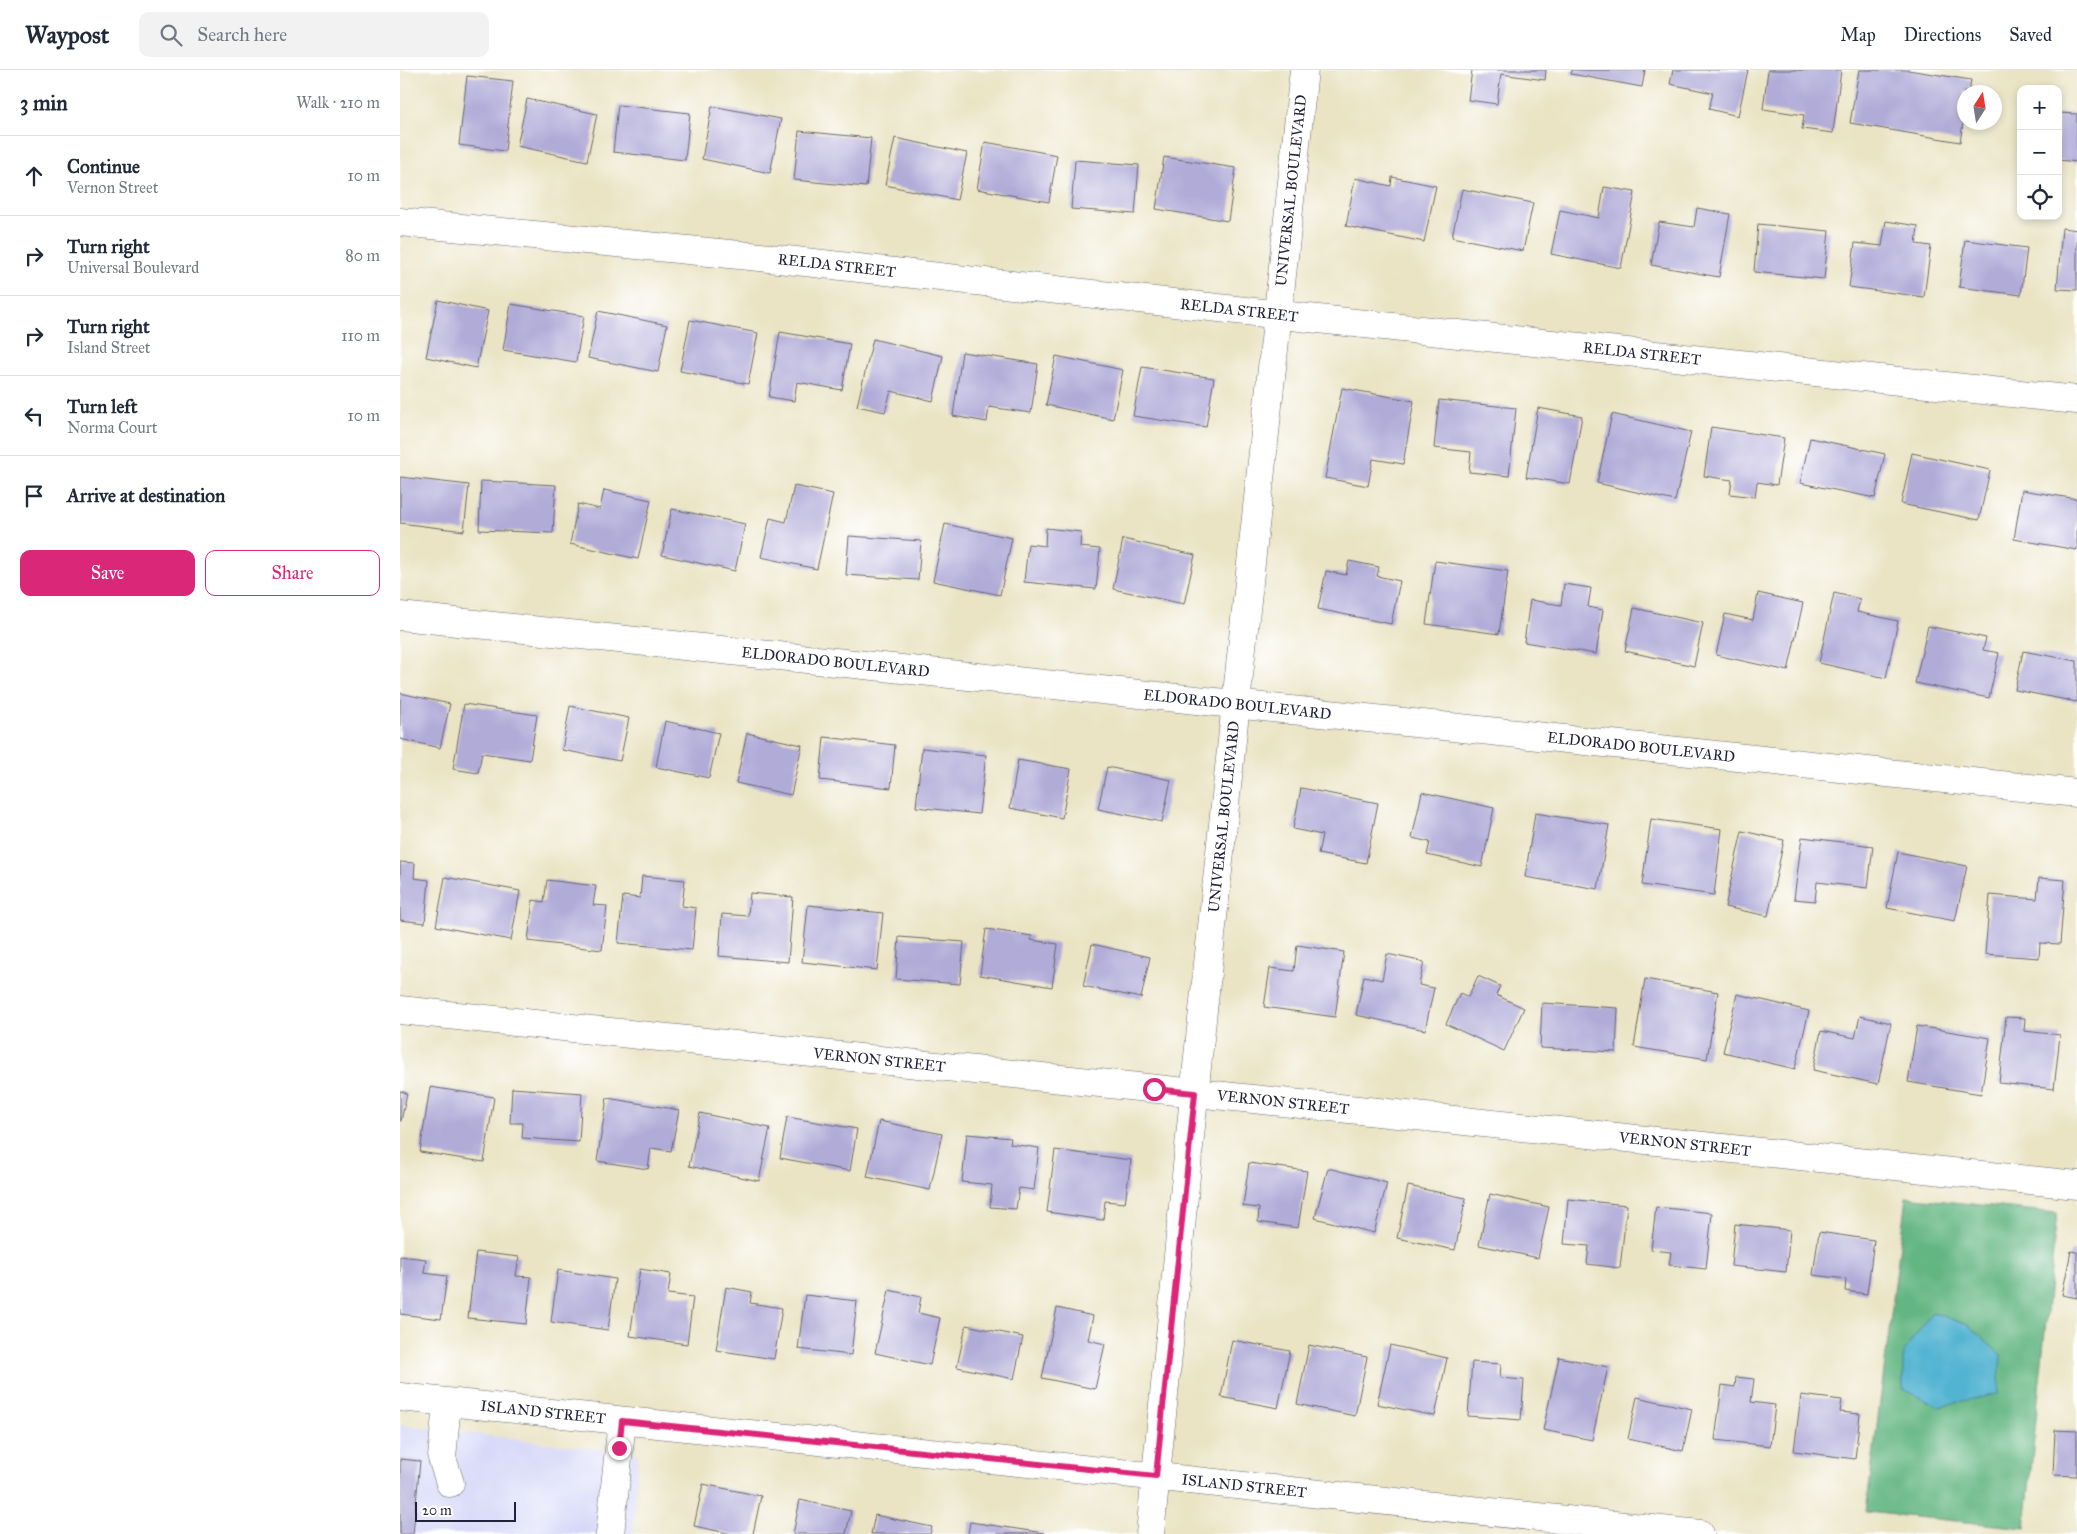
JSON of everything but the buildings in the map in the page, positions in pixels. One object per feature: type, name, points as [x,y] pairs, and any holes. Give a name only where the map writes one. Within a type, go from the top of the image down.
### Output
[{"type":"street","name":"UNIVERSAL BOULEVARD","points":[[1150,1534],[1304,70]]},
{"type":"street","name":"RELDA STREET","points":[[400,222],[760,257],[1278,315],[2077,400]]},
{"type":"street","name":"ELDORADO BOULEVARD","points":[[400,616],[2077,793]]},
{"type":"street","name":"VERNON STREET","points":[[400,1010],[2077,1185]]},
{"type":"street","name":"ISLAND STREET","points":[[400,1397],[1700,1534]]},
{"type":"street","points":[[447,1402],[442,1458],[450,1483]]},
{"type":"street","points":[[610,1534],[622,1421]]},
{"type":"shaded area","points":[[400,1425],[638,1454],[633,1534],[400,1534]]},
{"type":"green space","points":[[1906,1197],[2057,1213],[2025,1528],[1866,1512]]},
{"type":"water","points":[[1932,1312],[1968,1325],[2001,1355],[1998,1394],[1938,1406],[1903,1389],[1903,1353]]},
{"type":"route","points":[[619,1448],[622,1421],[1156,1476],[1195,1093],[1154,1089]]}]
